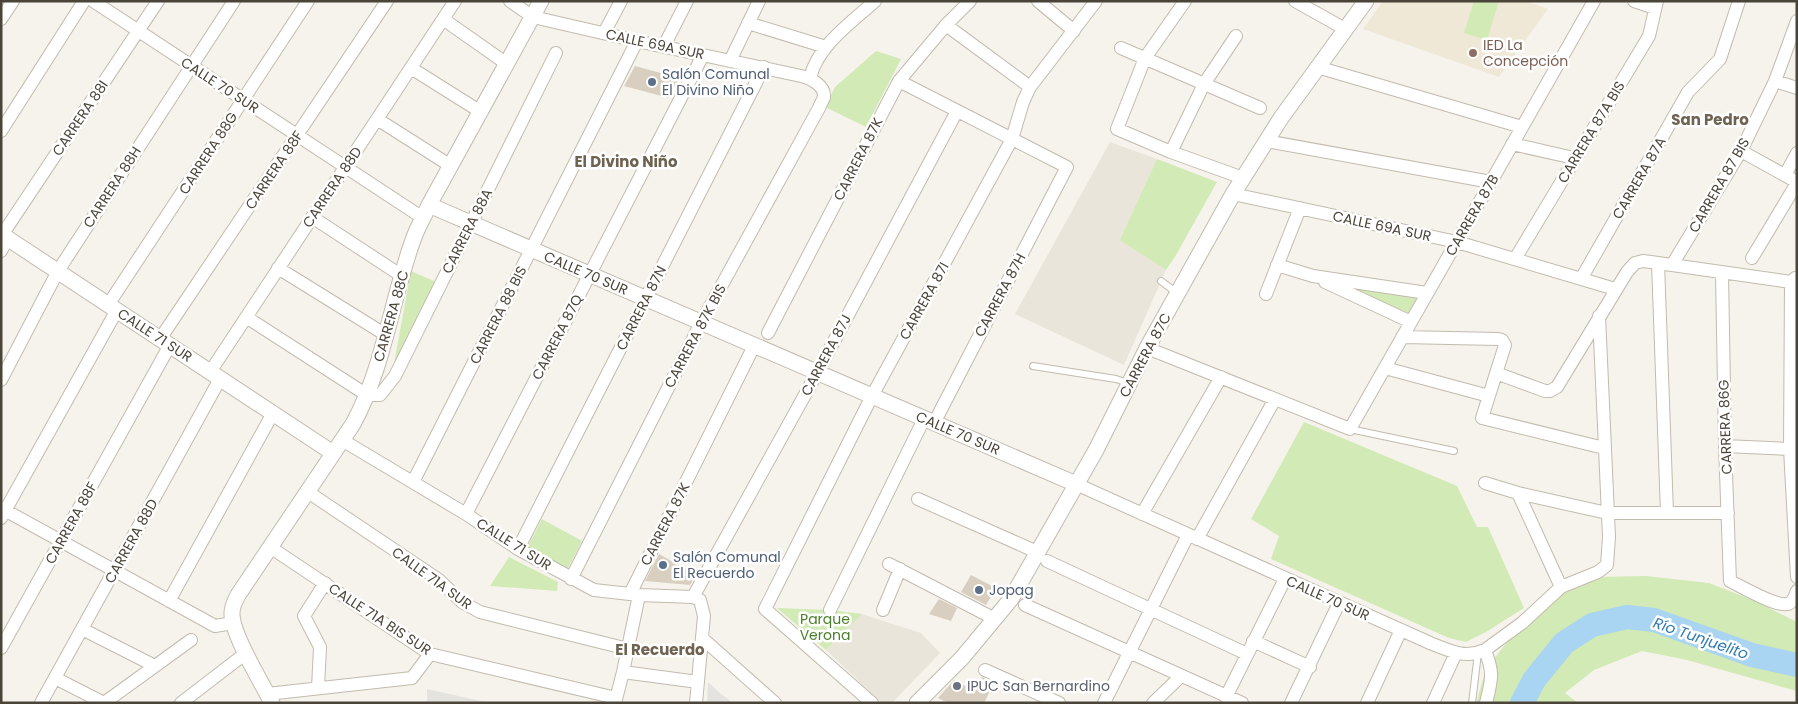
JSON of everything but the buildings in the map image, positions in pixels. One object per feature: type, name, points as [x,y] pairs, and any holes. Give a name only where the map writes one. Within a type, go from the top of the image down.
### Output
[{"type":"street","points":[[2,16],[13,1]]},
{"type":"street","points":[[1,131],[84,1]]},
{"type":"street","name":"CALLE 70 SUR","points":[[93,1],[346,167],[426,212],[471,223],[1076,484],[1285,579],[1456,653],[1469,655],[1481,652]]},
{"type":"street","name":"CARRERA 88I","points":[[3,239],[158,1]]},
{"type":"street","name":"CARRERA 88H","points":[[1,380],[58,271],[234,1]]},
{"type":"street","name":"CARRERA 88G","points":[[3,512],[112,308],[243,100],[308,1]]},
{"type":"street","name":"CARRERA 88F","points":[[1,648],[61,541],[165,342],[297,135],[387,1]]},
{"type":"street","name":"CARRERA 88D","points":[[41,703],[114,570],[246,317],[455,1]]},
{"type":"street","name":"CALLE 69A SUR","points":[[510,1],[533,17],[810,78]]},
{"type":"street","name":"CARRERA 88C","points":[[233,623],[232,613],[238,595],[353,424],[367,395],[414,238],[426,212],[542,1]]},
{"type":"street","points":[[604,33],[621,1]]},
{"type":"street","points":[[664,46],[687,1]]},
{"type":"street","points":[[730,61],[759,1]]},
{"type":"street","points":[[810,78],[817,58],[826,47],[875,1]]},
{"type":"street","name":"CARRERA 87K","points":[[768,333],[899,81],[946,25],[970,1]]},
{"type":"street","points":[[1038,1],[1074,31]]},
{"type":"street","name":"CARRERA 87I","points":[[872,703],[765,609],[872,396],[1012,139],[1023,102],[1030,87],[1096,1]]},
{"type":"street","points":[[1185,1],[1146,58],[1117,130],[1243,178]]},
{"type":"street","points":[[1295,1],[1345,29]]},
{"type":"street","name":"CARRERA 87C","points":[[917,703],[962,658],[1011,599],[1042,557],[1076,484],[1096,450],[1147,348],[1233,194],[1266,141],[1317,67],[1366,1]]},
{"type":"street","name":"CARRERA 87B","points":[[1350,429],[1594,1]]},
{"type":"street","points":[[1634,1],[1656,5]]},
{"type":"street","name":"CARRERA 87A","points":[[1581,279],[1688,92],[1720,59],[1739,1]]},
{"type":"street","name":"CARRERA 87A BIS","points":[[1515,259],[1649,36],[1656,5]]},
{"type":"street","points":[[443,20],[508,64]]},
{"type":"street","name":"CARRERA 87 BIS","points":[[1672,265],[1741,151],[1776,81],[1797,21]]},
{"type":"street","points":[[748,23],[826,47]]},
{"type":"street","points":[[946,25],[1030,87]]},
{"type":"street","points":[[1171,152],[1204,84],[1236,36]]},
{"type":"street","name":"CARRERA 88 BIS","points":[[413,482],[637,41]]},
{"type":"street","points":[[1121,48],[1260,108]]},
{"type":"street","name":"CARRERA 88A","points":[[367,395],[380,395],[395,376],[556,53]]},
{"type":"street","name":"CARRERA 87Q","points":[[466,514],[703,55]]},
{"type":"street","points":[[1317,67],[1522,127]]},
{"type":"street","points":[[411,68],[481,112]]},
{"type":"street","name":"CARRERA 87N","points":[[518,549],[764,68]]},
{"type":"street","name":"CARRERA 87K BIS","points":[[571,579],[701,323],[814,117],[824,96],[821,88],[810,78]]},
{"type":"street","points":[[899,81],[1012,139]]},
{"type":"street","points":[[1776,81],[1797,88]]},
{"type":"street","name":"CARRERA 87J","points":[[697,599],[957,111]]},
{"type":"street","points":[[377,120],[451,166]]},
{"type":"street","name":"CARRERA 87H","points":[[830,610],[929,421],[1067,167],[1012,139]]},
{"type":"street","points":[[1266,141],[1491,182]]},
{"type":"street","points":[[1512,144],[1574,158]]},
{"type":"street","points":[[1741,151],[1797,182],[1752,258]]},
{"type":"street","points":[[1785,175],[1797,153]]},
{"type":"street","name":"CALLE 69A SUR","points":[[1233,194],[1457,242],[1615,289]]},
{"type":"street","points":[[1266,294],[1300,208]]},
{"type":"street","points":[[312,217],[402,276]]},
{"type":"street","name":"CALLE 71 SUR","points":[[3,239],[58,271],[333,453]]},
{"type":"street","points":[[1496,373],[1545,391],[1550,391],[1557,387],[1615,289],[1635,263],[1643,261],[1722,273],[1795,281],[1793,450],[1797,576]]},
{"type":"street","points":[[1658,263],[1667,513]]},
{"type":"street","points":[[1277,265],[1313,276],[1411,322]]},
{"type":"street","points":[[278,268],[386,335]]},
{"type":"street","name":"CARRERA 86G","points":[[1722,273],[1730,581],[1770,601],[1782,603],[1789,604],[1793,601],[1797,591]]},
{"type":"street","points":[[1313,276],[1428,293]]},
{"type":"street","points":[[1486,703],[1492,679],[1492,668],[1481,652],[1522,623],[1561,587],[1602,570],[1607,565],[1607,513],[1599,316]]},
{"type":"street","points":[[246,317],[367,395]]},
{"type":"street","points":[[1402,337],[1502,340],[1505,345],[1482,418],[1604,448]]},
{"type":"street","name":"CARRERA 87K","points":[[615,701],[628,649],[634,595],[754,346]]},
{"type":"street","points":[[1147,348],[1350,429]]},
{"type":"street","points":[[1385,368],[1489,396]]},
{"type":"street","points":[[1142,514],[1221,377]]},
{"type":"street","points":[[1104,703],[1150,609],[1275,399]]},
{"type":"street","points":[[168,601],[273,413]]},
{"type":"street","name":"CALLE 71 SUR","points":[[342,440],[466,514],[518,549],[594,590],[697,599]]},
{"type":"street","points":[[1725,446],[1793,450]]},
{"type":"street","points":[[1485,483],[1518,494],[1607,513],[1728,513]]},
{"type":"street","name":"CALLE 71A SUR","points":[[308,492],[439,580],[462,602],[480,612],[628,649]]},
{"type":"street","points":[[1518,494],[1561,587]]},
{"type":"street","points":[[918,498],[1247,654]]},
{"type":"street","points":[[3,512],[61,541],[215,626],[233,623],[269,699],[318,688],[412,678],[430,654]]},
{"type":"street","name":"CALLE 71A BIS SUR","points":[[270,547],[430,654],[615,701]]},
{"type":"street","points":[[883,610],[894,566],[995,619]]},
{"type":"street","points":[[1226,697],[1285,579]]},
{"type":"street","points":[[318,688],[320,647],[304,616],[325,583]]},
{"type":"street","points":[[696,703],[704,616],[697,599]]},
{"type":"street","points":[[1291,703],[1310,667],[1339,603]]},
{"type":"street","points":[[1025,606],[1242,703]]},
{"type":"street","points":[[82,629],[154,666]]},
{"type":"street","points":[[1368,703],[1401,630]]},
{"type":"street","points":[[702,638],[775,703]]},
{"type":"street","points":[[55,678],[104,703],[191,640]]},
{"type":"street","points":[[1253,641],[1310,667]]},
{"type":"street","points":[[181,703],[246,653]]},
{"type":"street","points":[[1433,703],[1456,653]]},
{"type":"street","points":[[985,670],[1059,703]]},
{"type":"street","points":[[623,672],[698,682]]},
{"type":"street","points":[[1153,703],[1181,676]]},
{"type":"lane","points":[[1161,282],[1177,293]]},
{"type":"lane","points":[[1033,366],[1116,379],[1130,383]]},
{"type":"lane","points":[[1350,429],[1454,451]]},
{"type":"lane","points":[[1472,703],[1481,652]]},
{"type":"shaded area","name":"IED La Concepción","points":[[1383,1],[1525,1],[1548,9],[1499,77],[1363,29]]},
{"type":"shaded area","points":[[1110,142],[1157,159],[1121,240],[1166,270],[1124,365],[1015,314]]},
{"type":"shaded area","points":[[862,614],[921,633],[940,653],[892,703],[882,703],[826,650]]},
{"type":"shaded area","points":[[708,682],[720,693],[733,703],[707,703]]},
{"type":"shaded area","points":[[427,689],[490,703],[427,703]]},
{"type":"green space","points":[[1474,1],[1499,1],[1487,40],[1464,33]]},
{"type":"green space","points":[[876,51],[901,59],[866,127],[825,107],[835,87]]},
{"type":"green space","points":[[1157,159],[1217,182],[1166,270],[1120,240]]},
{"type":"green space","points":[[411,271],[436,282],[393,369]]},
{"type":"green space","points":[[1328,281],[1419,296],[1408,313]]},
{"type":"green space","points":[[1304,422],[1457,486],[1477,527],[1488,527],[1524,608],[1466,642],[1449,638],[1271,559],[1279,536],[1251,519]]},
{"type":"green space","points":[[542,519],[582,541],[567,570],[527,548]]},
{"type":"green space","points":[[509,557],[558,582],[557,591],[490,586]]},
{"type":"green space","points":[[1646,576],[1709,583],[1755,601],[1797,622],[1797,691],[1687,660],[1642,651],[1594,670],[1565,693],[1578,703],[1476,703],[1486,669],[1508,641],[1562,592],[1596,577]]},
{"type":"green space","name":"Parque Verona","points":[[777,608],[830,610],[862,614],[826,650]]},
{"type":"waterway","name":"Río Tunjuelito","points":[[1522,703],[1534,680],[1564,643],[1592,625],[1627,617],[1654,620],[1752,655],[1797,665]]},
{"type":"place","name":"IED La Concepción","points":[[1473,53]]},
{"type":"place","name":"Salón Comunal El Divino Niño","points":[[652,82]]},
{"type":"place","name":"Salón Comunal El Recuerdo","points":[[663,565]]},
{"type":"place","name":"Jopag","points":[[979,590]]},
{"type":"place","name":"IPUC San Bernardino","points":[[957,686]]},
{"type":"district","name":"San Pedro","points":[[1710,119]]},
{"type":"district","name":"El Divino Niño","points":[[626,161]]},
{"type":"district","name":"El Recuerdo","points":[[660,649]]}]
